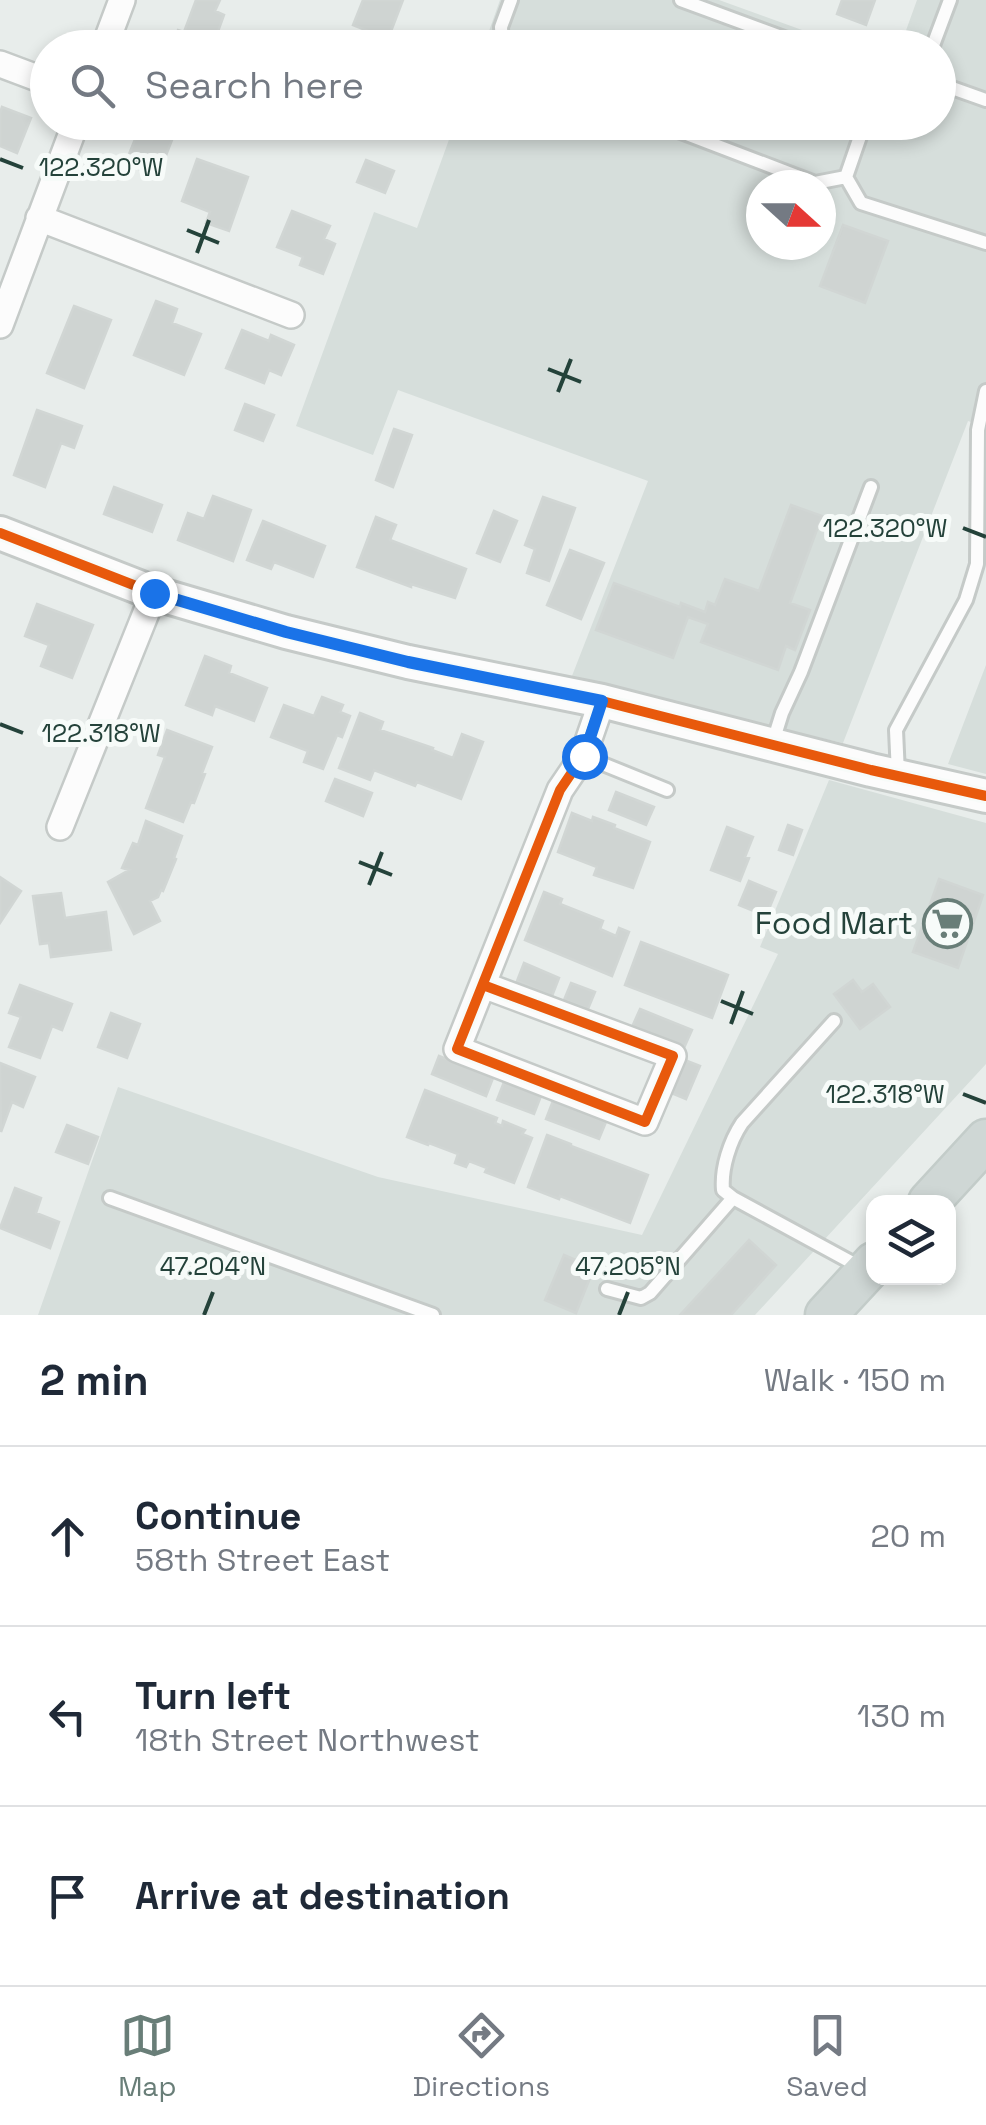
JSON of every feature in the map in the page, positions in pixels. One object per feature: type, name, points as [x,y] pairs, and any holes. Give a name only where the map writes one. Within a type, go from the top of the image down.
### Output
[{"type":"main road","points":[[935,1195],[986,1140]]},
{"type":"main road","points":[[826,1315],[866,1271]]},
{"type":"street","points":[[111,30],[122,0]]},
{"type":"street","points":[[0,64],[30,75]]},
{"type":"street","points":[[0,325],[69,140]]},
{"type":"street","points":[[40,218],[291,315]]},
{"type":"street","points":[[0,533],[154,593],[286,632],[393,659],[602,701],[986,796]]},
{"type":"street","points":[[60,827],[154,593]]},
{"type":"street","points":[[482,985],[673,1056],[646,1122],[457,1049],[482,985],[560,790],[584,756],[602,701]]},
{"type":"lane","points":[[501,30],[511,0]]},
{"type":"lane","points":[[681,0],[762,30]]},
{"type":"lane","points":[[939,30],[950,0]]},
{"type":"lane","points":[[956,89],[986,100]]},
{"type":"lane","points":[[701,140],[815,184],[846,177]]},
{"type":"lane","points":[[859,140],[846,177],[861,203],[986,243]]},
{"type":"lane","points":[[898,776],[896,730],[966,600],[977,564],[978,430],[986,390]]},
{"type":"lane","points":[[772,745],[871,487]]},
{"type":"lane","points":[[584,756],[667,790]]},
{"type":"lane","points":[[834,1021],[742,1123],[733,1137],[722,1179],[723,1190],[866,1265]]},
{"type":"lane","points":[[110,1198],[433,1315]]},
{"type":"lane","points":[[607,1289],[641,1298],[650,1292],[733,1198]]},
{"type":"shaded area","points":[[500,0],[719,0],[802,30],[489,30]]},
{"type":"shaded area","points":[[917,0],[986,0],[986,427],[968,421],[843,743],[570,681],[648,481],[398,390],[373,455],[296,426],[374,212],[417,228],[449,140],[956,140],[956,30],[906,30]]},
{"type":"shaded area","points":[[986,665],[986,774],[948,764]]},
{"type":"shaded area","points":[[829,780],[986,823],[986,1064],[755,1315],[38,1315],[118,1087],[378,1177],[642,1235],[778,954],[760,947]]},
{"type":"building","points":[[196,0],[220,0],[215,11],[224,15],[219,30],[185,30]]},
{"type":"building","points":[[363,0],[403,0],[391,30],[366,30],[353,25]]},
{"type":"building","points":[[842,0],[875,0],[866,25],[837,14]]},
{"type":"building","points":[[2,107],[30,118],[17,153],[0,146]]},
{"type":"building","points":[[135,140],[172,140],[158,176],[125,164]]},
{"type":"building","points":[[197,159],[248,177],[229,231],[206,223],[210,212],[182,201]]},
{"type":"building","points":[[366,160],[394,171],[385,193],[357,182]]},
{"type":"building","points":[[292,211],[330,226],[324,239],[335,244],[323,274],[300,265],[303,257],[277,247]]},
{"type":"building","points":[[843,225],[888,241],[865,303],[820,286],[830,260],[836,260],[836,244]]},
{"type":"building","points":[[156,301],[177,309],[172,323],[201,334],[184,375],[134,355]]},
{"type":"building","points":[[74,306],[111,320],[84,388],[47,373]]},
{"type":"building","points":[[242,330],[269,341],[271,335],[294,345],[281,375],[269,370],[264,383],[226,368]]},
{"type":"building","points":[[245,404],[274,415],[263,441],[235,430]]},
{"type":"building","points":[[37,410],[82,426],[74,448],[61,443],[45,487],[14,475]]},
{"type":"building","points":[[394,429],[412,435],[393,487],[376,480]]},
{"type":"building","points":[[114,487],[162,505],[152,532],[104,514]]},
{"type":"building","points":[[213,496],[251,510],[233,561],[178,540],[188,513],[204,519]]},
{"type":"building","points":[[543,497],[575,508],[549,581],[527,573],[535,549],[525,545]]},
{"type":"building","points":[[791,505],[822,516],[790,603],[810,610],[795,650],[786,646],[778,670],[701,642],[708,624],[688,617],[673,658],[596,630],[614,583],[705,612],[708,602],[715,605],[725,579],[759,591]]},
{"type":"building","points":[[494,511],[517,521],[500,562],[477,553]]},
{"type":"building","points":[[376,517],[396,525],[390,540],[466,569],[455,598],[357,567]]},
{"type":"building","points":[[263,521],[325,546],[313,577],[274,562],[271,569],[247,560]]},
{"type":"building","points":[[570,550],[604,563],[581,619],[547,605]]},
{"type":"building","points":[[37,604],[93,625],[72,678],[41,666],[49,645],[25,636]]},
{"type":"building","points":[[205,656],[231,666],[229,673],[267,688],[254,721],[215,706],[212,715],[186,705]]},
{"type":"building","points":[[322,697],[343,705],[340,712],[350,716],[323,769],[304,762],[308,751],[271,737],[284,705],[314,716]]},
{"type":"building","points":[[360,713],[383,722],[380,730],[453,758],[462,734],[483,742],[461,799],[374,770],[370,780],[339,768]]},
{"type":"building","points":[[167,730],[212,747],[194,803],[191,802],[183,822],[146,808],[165,757],[158,755]]},
{"type":"building","points":[[335,779],[372,793],[363,816],[326,801]]},
{"type":"building","points":[[616,792],[654,807],[646,825],[609,810]]},
{"type":"building","points":[[572,813],[615,825],[614,828],[650,842],[633,888],[594,875],[597,867],[558,852]]},
{"type":"building","points":[[146,821],[182,836],[163,891],[150,901],[160,921],[134,934],[108,882],[129,870],[122,868],[133,843],[138,845]]},
{"type":"building","points":[[788,825],[802,830],[793,855],[779,850]]},
{"type":"building","points":[[727,827],[753,837],[740,881],[711,870]]},
{"type":"building","points":[[0,877],[21,891],[0,923]]},
{"type":"building","name":"Food Mart","points":[[939,879],[983,895],[958,968],[913,952]]},
{"type":"building","points":[[749,881],[776,892],[766,916],[739,905]]},
{"type":"building","points":[[544,892],[562,899],[560,904],[603,921],[600,929],[616,936],[619,928],[629,932],[612,976],[525,940]]},
{"type":"building","points":[[61,893],[65,918],[106,912],[111,950],[51,957],[49,943],[40,944],[33,896]]},
{"type":"building","points":[[641,942],[728,975],[712,1018],[625,985]]},
{"type":"building","points":[[524,963],[559,978],[552,996],[517,981]]},
{"type":"building","points":[[853,980],[862,992],[873,984],[890,1007],[860,1029],[834,994]]},
{"type":"building","points":[[571,983],[595,992],[588,1009],[564,1000]]},
{"type":"building","points":[[20,985],[72,1004],[62,1030],[52,1026],[40,1058],[9,1047],[21,1017],[9,1013]]},
{"type":"building","points":[[640,1009],[692,1030],[684,1048],[632,1027]]},
{"type":"building","points":[[111,1013],[140,1024],[127,1058],[98,1047]]},
{"type":"building","points":[[439,1056],[493,1078],[486,1096],[432,1074]]},
{"type":"building","points":[[682,1059],[700,1066],[686,1099],[669,1092]]},
{"type":"building","points":[[0,1063],[35,1077],[23,1107],[12,1102],[1,1132]]},
{"type":"building","points":[[504,1082],[541,1096],[534,1114],[497,1100]]},
{"type":"building","points":[[425,1090],[497,1118],[495,1123],[502,1126],[503,1121],[525,1130],[522,1134],[532,1138],[514,1183],[469,1161],[466,1167],[455,1163],[458,1154],[407,1137]]},
{"type":"building","points":[[553,1101],[606,1122],[599,1139],[546,1119]]},
{"type":"building","points":[[67,1125],[98,1137],[88,1164],[56,1152]]},
{"type":"building","points":[[547,1135],[648,1175],[630,1223],[528,1187]]},
{"type":"building","points":[[15,1188],[41,1198],[36,1213],[59,1222],[50,1248],[0,1228]]},
{"type":"building","points":[[749,1240],[776,1265],[731,1315],[680,1315]]},
{"type":"building","points":[[564,1255],[594,1268],[576,1313],[545,1300]]},
{"type":"cycle path","points":[[0,533],[154,593],[286,632],[408,662],[602,701],[986,796]]},
{"type":"cycle path","points":[[483,985],[673,1056],[645,1122],[457,1049],[560,790],[583,756],[602,701]]},
{"type":"place","name":"Food Mart","points":[[948,923]]},
{"type":"route","points":[[154,593],[286,632],[408,662],[602,701],[584,756]]}]
